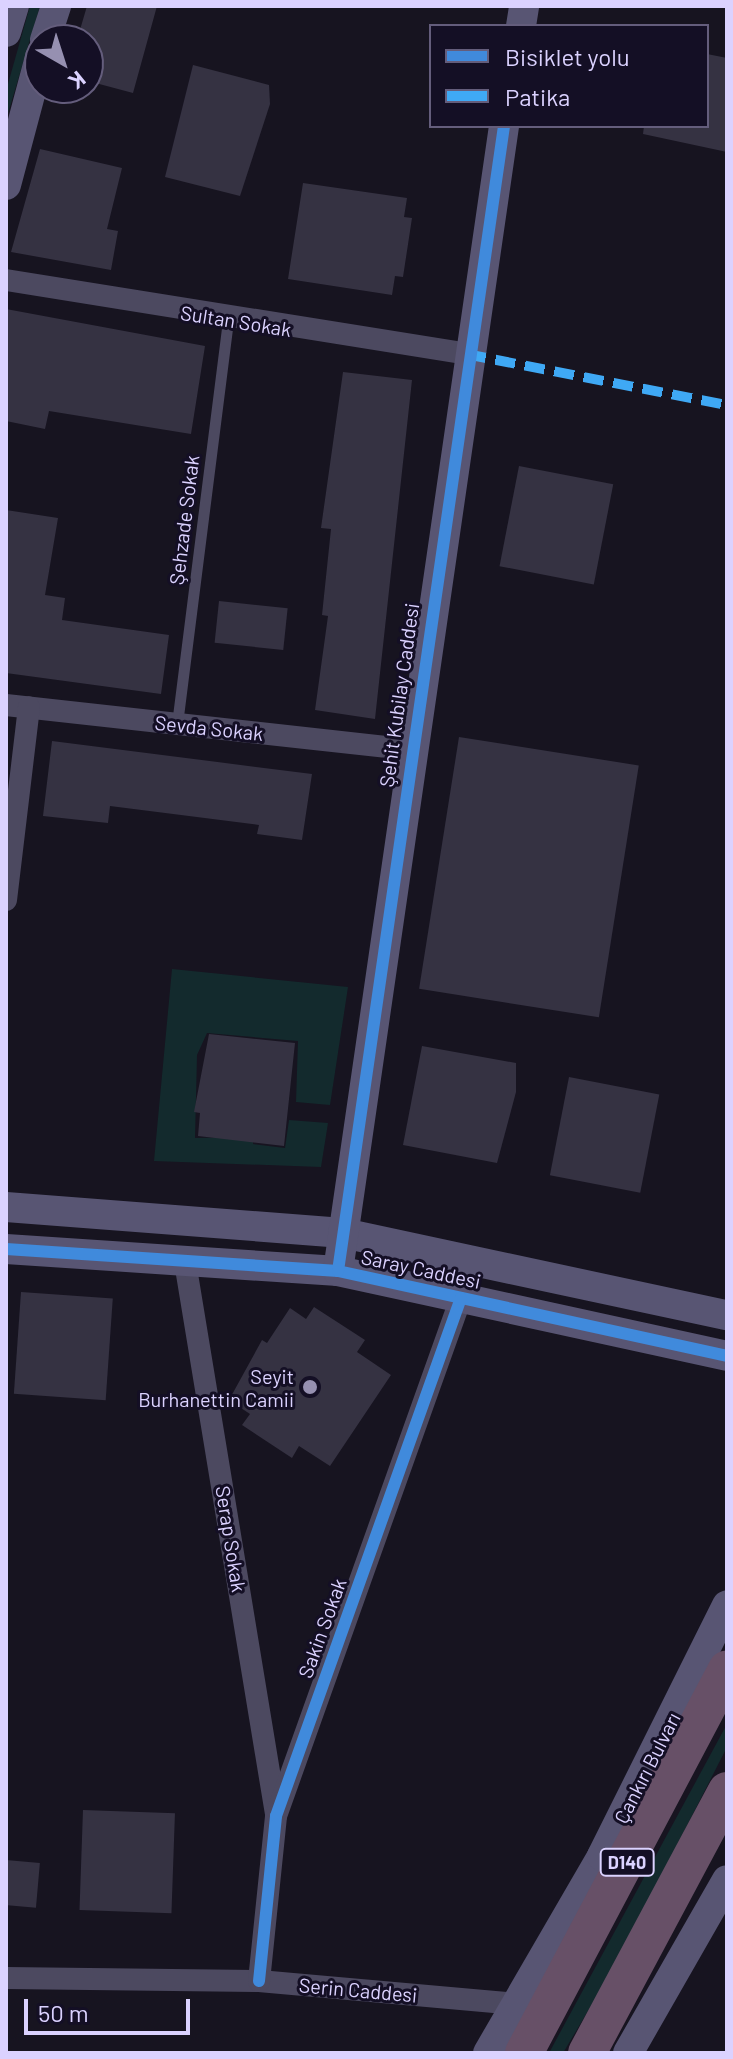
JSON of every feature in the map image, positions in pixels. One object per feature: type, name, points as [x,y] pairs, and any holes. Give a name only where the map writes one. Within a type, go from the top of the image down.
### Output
[{"type":"highway","name":"Çankırı Bulvarı","points":[[524,2053],[727,1669]]},
{"type":"highway","name":"D140","points":[[587,2053],[727,1791]]},
{"type":"street","points":[[6,32],[14,6]]},
{"type":"street","points":[[6,185],[28,104]]},
{"type":"street","name":"Şehit Kubilay Caddesi","points":[[338,1271],[466,354],[504,128]]},
{"type":"street","name":"Sultan Sokak","points":[[6,280],[228,321],[466,354]]},
{"type":"street","points":[[6,900],[17,706]]},
{"type":"street","name":"Sevda Sokak","points":[[17,706],[411,750]]},
{"type":"street","name":"Saray Caddesi","points":[[6,1207],[343,1233],[727,1315]]},
{"type":"street","name":"Saray Caddesi","points":[[6,1249],[338,1271],[727,1356]]},
{"type":"street","name":"Serap Sokak","points":[[185,1262],[276,1816]]},
{"type":"street","name":"Sakin Sokak","points":[[259,1981],[276,1816],[461,1298]]},
{"type":"street","name":"Çankırı Bulvarı","points":[[488,2053],[602,1856],[727,1605]]},
{"type":"street","points":[[628,2053],[727,1880]]},
{"type":"street","name":"Serin Caddesi","points":[[6,1978],[259,1981],[518,2004]]},
{"type":"lane","name":"Şehzade Sokak","points":[[177,724],[228,321]]},
{"type":"green space","points":[[30,6],[40,6],[35,24],[25,24]]},
{"type":"green space","points":[[24,27],[24,60],[6,120],[6,91]]},
{"type":"green space","points":[[172,969],[348,987],[330,1105],[296,1102],[298,1041],[207,1033],[197,1055],[195,1138],[253,1137],[253,1144],[285,1148],[289,1120],[328,1123],[321,1167],[154,1161]]},
{"type":"green space","points":[[727,1724],[727,1747],[620,1957],[563,2053],[549,2053]]},
{"type":"building","points":[[87,6],[157,6],[133,93],[104,85],[104,24],[82,24]]},
{"type":"building","points":[[709,54],[727,58],[727,152],[643,134],[644,128],[709,128]]},
{"type":"building","points":[[193,65],[269,85],[270,104],[240,196],[165,177]]},
{"type":"building","points":[[40,149],[122,168],[107,229],[118,231],[111,270],[11,252]]},
{"type":"building","points":[[303,183],[407,198],[404,217],[412,218],[403,277],[395,276],[392,295],[288,279]]},
{"type":"building","points":[[6,309],[205,346],[191,434],[49,411],[45,429],[6,421]]},
{"type":"building","points":[[343,372],[412,380],[375,719],[315,710],[328,616],[322,615],[331,529],[321,528]]},
{"type":"building","points":[[519,466],[613,484],[594,584],[500,566]]},
{"type":"building","points":[[6,510],[58,518],[45,595],[65,598],[62,620],[169,635],[161,694],[6,673]]},
{"type":"building","points":[[219,601],[288,608],[283,650],[215,643]]},
{"type":"building","points":[[459,737],[639,765],[599,1017],[419,989]]},
{"type":"building","points":[[52,741],[312,774],[302,840],[257,834],[259,825],[110,806],[108,823],[43,816]]},
{"type":"building","points":[[209,1034],[295,1043],[284,1146],[198,1136],[200,1113],[194,1112]]},
{"type":"building","points":[[422,1046],[516,1063],[516,1092],[497,1163],[403,1145]]},
{"type":"building","points":[[569,1077],[659,1095],[640,1193],[550,1175]]},
{"type":"building","points":[[21,1292],[113,1298],[106,1400],[14,1394]]},
{"type":"building","name":"Seyit Burhanettin Camii","points":[[314,1307],[365,1340],[357,1352],[391,1375],[330,1466],[299,1446],[292,1458],[242,1425],[250,1414],[229,1400],[262,1340],[267,1343],[290,1308],[306,1319]]},
{"type":"building","points":[[83,1810],[175,1813],[171,1913],[80,1910]]},
{"type":"building","points":[[6,1860],[40,1863],[36,1908],[6,1905]]},
{"type":"marked path","points":[[466,354],[727,405]]},
{"type":"cycle path","points":[[338,1271],[504,128]]},
{"type":"cycle path","points":[[6,1249],[338,1271],[727,1356]]},
{"type":"cycle path","points":[[259,1981],[276,1816],[461,1298]]},
{"type":"place","name":"Seyit Burhanettin Camii","points":[[310,1387]]}]
